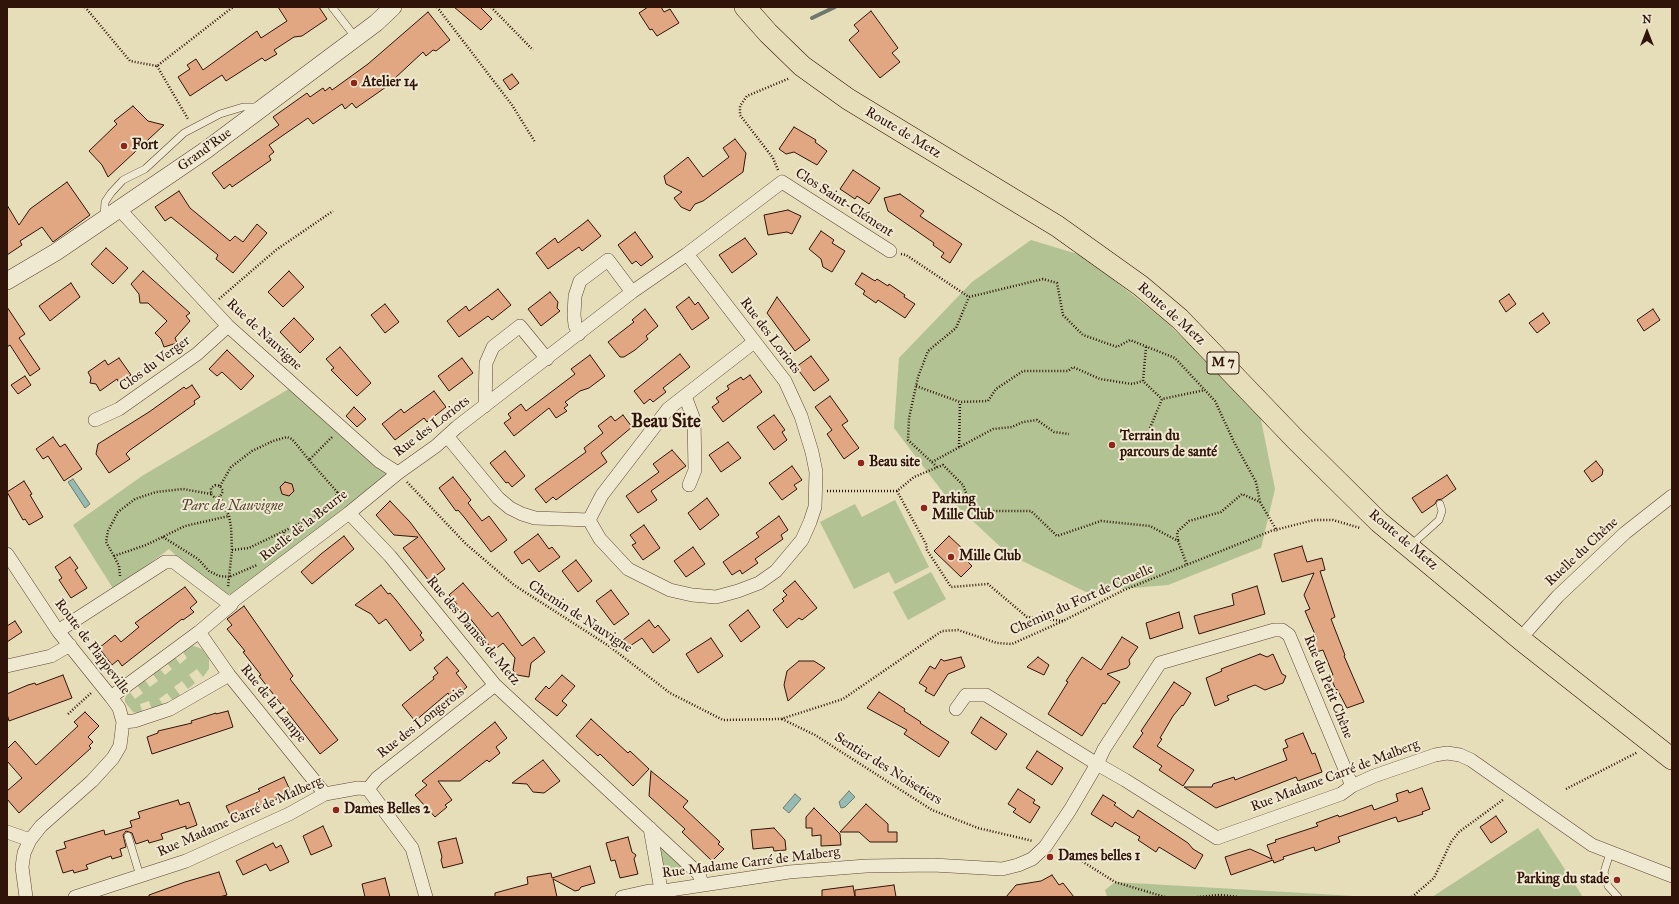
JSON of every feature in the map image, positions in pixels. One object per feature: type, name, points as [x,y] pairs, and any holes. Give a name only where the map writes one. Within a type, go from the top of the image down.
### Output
[{"type":"main road","name":"Route de Metz","points":[[745,7],[768,33],[802,66],[848,100],[1057,226],[1141,286],[1180,319],[1295,439],[1379,522],[1520,639],[1672,759]]},
{"type":"street","name":"Grand'Rue","points":[[7,281],[56,252],[200,154],[356,38],[393,7]]},
{"type":"street","name":"Clos Saint-Clément","points":[[782,182],[890,251]]},
{"type":"street","name":"Rue des Loriots","points":[[398,473],[632,292],[687,254],[782,182]]},
{"type":"street","name":"Rue de Nauvigne","points":[[119,209],[228,326],[342,426],[379,461],[398,473]]},
{"type":"street","name":"Rue des Loriots","points":[[589,520],[600,539],[628,569],[670,590],[692,595],[716,597],[759,583],[776,571],[802,540],[810,522],[815,507],[816,472],[812,452],[801,416],[785,381],[687,254]]},
{"type":"street","points":[[579,334],[575,325],[574,315],[575,296],[580,281],[608,260],[632,292]]},
{"type":"street","name":"Clos du Verger","points":[[95,420],[119,409],[132,400],[197,354],[228,326]]},
{"type":"street","name":"Rue des Loriots","points":[[486,406],[486,363],[493,347],[520,326],[547,359]]},
{"type":"street","points":[[447,436],[498,498],[510,508],[535,518],[589,520],[602,495],[668,409],[754,342]]},
{"type":"street","points":[[685,396],[694,420],[695,470],[689,485]]},
{"type":"street","name":"Ruelle de la Beurre","points":[[111,697],[199,632],[231,605],[233,601],[350,512],[398,473]]},
{"type":"street","name":"Ruelle du Chêne","points":[[1520,639],[1558,596],[1625,532],[1672,496]]},
{"type":"street","name":"Rue des Dames de Metz","points":[[350,512],[390,556],[495,685],[699,874],[702,885]]},
{"type":"street","name":"Route de Plappeville","points":[[7,554],[58,631],[119,708],[123,722],[120,746],[113,758],[92,780],[41,826],[30,840],[24,853],[22,867],[26,897]]},
{"type":"street","points":[[58,631],[122,588],[165,562],[174,562],[231,605]]},
{"type":"street","name":"Rue du Petit Chêne","points":[[1096,764],[1104,749],[1160,663],[1274,630],[1282,630],[1289,636],[1352,786]]},
{"type":"street","name":"Rue de la Lampe","points":[[199,632],[229,675],[325,794]]},
{"type":"street","points":[[7,666],[51,656],[70,645]]},
{"type":"street","points":[[123,722],[134,721],[170,709],[229,675]]},
{"type":"street","name":"Rue des Longerois","points":[[368,789],[377,778],[495,685]]},
{"type":"street","points":[[956,709],[966,695],[986,695],[1096,764]]},
{"type":"street","name":"Rue Madame Carré de Malberg","points":[[622,897],[649,891],[789,872],[866,866],[933,865],[1002,869],[1018,865],[1032,858],[1045,847],[1070,810],[1096,764],[1125,780],[1217,838],[1341,794],[1352,786],[1374,776],[1435,755],[1447,753],[1460,755],[1471,760],[1592,846],[1672,876]]},
{"type":"street","name":"Rue Madame Carré de Malberg","points":[[75,897],[186,861],[289,814],[325,794],[358,788],[368,789]]},
{"type":"street","points":[[368,789],[412,848],[426,897]]},
{"type":"street","points":[[650,828],[661,890]]},
{"type":"street","points":[[7,832],[30,840]]},
{"type":"lane","points":[[332,7],[356,38]]},
{"type":"lane","points":[[104,219],[105,202],[111,193],[123,180],[145,169],[184,132],[220,114],[243,107],[263,107]]},
{"type":"lane","points":[[1409,546],[1440,520],[1442,511],[1440,504]]},
{"type":"lane","points":[[128,836],[140,876]]},
{"type":"lane","points":[[1610,853],[1604,872],[1608,886],[1618,897]]},
{"type":"path","points":[[85,7],[130,61],[157,66],[232,7]]},
{"type":"path","points":[[437,7],[498,86],[535,142]]},
{"type":"path","points":[[491,7],[533,50]]},
{"type":"path","points":[[157,66],[193,127]]},
{"type":"path","points":[[782,182],[773,158],[740,115],[740,106],[747,96],[792,77],[802,66]]},
{"type":"path","points":[[211,306],[276,250],[333,211]]},
{"type":"path","points":[[890,251],[906,255],[969,297],[1043,279],[1057,283],[1063,315],[1083,335],[1117,347],[1130,340],[1175,358],[1215,400],[1234,442],[1256,482],[1260,502],[1277,531]]},
{"type":"path","points":[[937,467],[908,440],[909,418],[916,386],[928,351],[956,328],[969,297]]},
{"type":"path","points":[[1143,381],[1146,347]]},
{"type":"path","points":[[916,386],[960,402],[988,402],[996,389],[1023,371],[1068,371],[1073,367],[1100,379],[1132,384],[1143,381]]},
{"type":"path","points":[[1143,381],[1162,399]]},
{"type":"path","points":[[1162,399],[1205,390]]},
{"type":"path","points":[[1150,428],[1162,399]]},
{"type":"path","points":[[959,448],[960,402]]},
{"type":"path","points":[[932,462],[993,429],[1012,427],[1024,422],[1037,420],[1054,432],[1070,434]]},
{"type":"path","points":[[309,460],[342,426]]},
{"type":"path","points":[[220,486],[231,467],[252,451],[273,441],[287,437],[292,439],[338,493],[350,512]]},
{"type":"path","points":[[816,491],[897,491],[914,477],[943,465],[963,485],[972,508],[987,511],[1030,511],[1057,536],[1101,521],[1150,526],[1178,541]]},
{"type":"path","name":"Chemin de Nauvigne","points":[[398,473],[466,544],[514,585],[609,646],[670,693],[722,720],[781,719]]},
{"type":"path","points":[[211,494],[211,488],[215,485],[220,486]]},
{"type":"path","points":[[220,486],[223,491],[220,497]]},
{"type":"path","points":[[122,588],[118,566],[106,542],[108,531],[118,512],[136,499],[156,492],[183,490],[211,494],[215,498],[220,497]]},
{"type":"path","points":[[897,491],[926,544],[927,550],[951,587],[988,584],[1026,617],[1063,622]]},
{"type":"path","points":[[232,550],[249,548],[315,516],[329,505],[338,493]]},
{"type":"path","points":[[1187,565],[1178,541],[1177,532],[1189,521],[1221,512],[1242,494],[1260,502]]},
{"type":"path","points":[[220,497],[229,516],[232,550],[229,577],[258,564]]},
{"type":"path","points":[[114,556],[146,545],[185,526],[229,516]]},
{"type":"path","name":"Chemin du Fort de Couelle","points":[[781,719],[843,699],[942,631],[958,630],[997,643],[1012,644],[1063,622],[1124,590],[1271,531],[1277,531],[1314,520],[1333,520],[1364,530],[1379,522]]},
{"type":"path","points":[[282,548],[284,543],[284,532]]},
{"type":"path","points":[[68,714],[101,684]]},
{"type":"path","name":"Sentier des Noisetiers","points":[[781,719],[814,735],[932,810],[978,828],[1031,841],[1045,847],[1069,853],[1116,882],[1165,897]]},
{"type":"path","points":[[1566,789],[1628,758],[1646,748],[1651,743]]},
{"type":"path","points":[[1412,897],[1434,878],[1451,842],[1459,832],[1500,802],[1512,789]]},
{"type":"path","points":[[1197,897],[1220,895],[1239,897]]},
{"type":"green space","points":[[1031,240],[1084,256],[1165,321],[1259,410],[1275,489],[1261,548],[1168,585],[1086,592],[1008,554],[945,495],[894,428],[899,358],[972,282]]},
{"type":"green space","name":"Parc de Nauvigne","points":[[292,387],[386,470],[385,477],[234,594],[221,594],[212,589],[169,549],[114,590],[73,525],[142,476]]},
{"type":"green space","points":[[895,500],[929,567],[895,584],[889,572],[854,589],[820,522],[855,504],[862,517]]},
{"type":"green space","points":[[931,572],[946,599],[908,620],[893,592]]},
{"type":"green space","points":[[191,645],[202,649],[209,659],[209,669],[203,677],[197,669],[189,675],[195,683],[188,689],[182,681],[174,687],[180,695],[173,701],[167,693],[159,699],[165,707],[152,710],[149,701],[140,704],[143,714],[133,712],[125,702],[125,698],[129,691],[135,699],[143,693],[137,685],[144,679],[150,687],[158,681],[152,673],[159,668],[165,675],[172,669],[166,662],[174,656],[180,664],[187,658],[182,650]]},
{"type":"green space","points":[[1538,828],[1583,897],[1432,897]]},
{"type":"green space","points":[[662,847],[690,873],[665,879],[660,848]]},
{"type":"green space","points":[[1115,882],[1355,897],[1107,897],[1105,890]]},
{"type":"water","points":[[73,479],[90,504],[85,508],[68,482]]},
{"type":"water","points":[[849,791],[855,797],[845,807],[841,808],[839,802]]},
{"type":"water","points":[[795,794],[801,799],[789,813],[783,808]]},
{"type":"building","points":[[278,7],[319,7],[327,19],[302,36],[294,37],[274,50],[277,54],[265,61],[262,58],[226,81],[222,75],[190,96],[178,77],[190,69],[187,65],[196,59],[203,70],[257,31],[261,38],[287,21]]},
{"type":"building","points":[[454,7],[480,7],[492,19],[481,30]]},
{"type":"building","points":[[648,7],[661,7],[664,12],[670,9],[679,23],[657,36],[652,29],[650,30],[639,13]]},
{"type":"building","points":[[871,11],[898,48],[892,53],[900,62],[880,78],[849,40],[859,31],[854,25]]},
{"type":"building","points":[[428,12],[450,40],[436,51],[433,50],[426,56],[423,52],[394,79],[396,80],[356,108],[352,103],[345,109],[342,104],[313,124],[308,118],[269,145],[274,152],[269,156],[271,160],[232,187],[230,184],[224,189],[212,173],[279,125],[273,117],[307,93],[310,97],[323,88],[325,91],[330,87],[332,90],[368,64]]},
{"type":"building","points":[[512,74],[519,83],[510,90],[503,80]]},
{"type":"building","name":"Fort","points":[[133,106],[148,121],[164,125],[108,177],[102,165],[89,151],[117,124],[114,121]]},
{"type":"building","points":[[794,127],[816,140],[815,142],[827,151],[817,165],[794,152],[786,154],[779,149]]},
{"type":"building","points":[[735,139],[746,153],[743,172],[703,201],[695,204],[690,211],[681,207],[674,198],[682,192],[666,184],[664,176],[688,157],[703,177],[729,157],[723,148]]},
{"type":"building","points":[[853,170],[880,188],[869,204],[857,196],[855,199],[840,189]]},
{"type":"building","points":[[67,182],[90,215],[53,242],[42,227],[20,241],[22,245],[7,255],[7,205],[19,225],[30,209]]},
{"type":"building","points":[[179,191],[190,208],[230,241],[235,236],[243,242],[257,224],[267,233],[233,273],[216,259],[218,255],[171,217],[165,221],[155,207]]},
{"type":"building","points":[[900,194],[924,211],[920,216],[962,244],[950,263],[941,257],[944,253],[933,245],[934,243],[888,211],[884,198]]},
{"type":"building","points":[[788,210],[801,216],[792,234],[787,232],[768,235],[764,215]]},
{"type":"building","points":[[588,220],[601,236],[582,251],[579,247],[548,269],[536,253],[555,238],[558,243]]},
{"type":"building","points":[[821,231],[834,240],[832,243],[845,251],[832,272],[823,267],[821,259],[809,249]]},
{"type":"building","points":[[635,232],[653,257],[641,266],[636,261],[632,264],[618,245]]},
{"type":"building","points":[[745,238],[757,254],[732,273],[719,255]]},
{"type":"building","points":[[106,248],[128,268],[113,284],[91,264]]},
{"type":"building","points":[[143,271],[190,313],[186,316],[190,321],[175,338],[177,343],[164,347],[161,339],[155,333],[167,321],[148,303],[140,303],[139,294],[131,284]]},
{"type":"building","points":[[289,271],[304,287],[283,307],[268,292]]},
{"type":"building","points":[[862,273],[875,281],[877,279],[888,286],[889,284],[915,304],[905,318],[878,300],[876,303],[863,294],[865,291],[855,284]]},
{"type":"building","points":[[71,283],[80,297],[50,321],[39,306]]},
{"type":"building","points":[[498,289],[511,305],[492,320],[488,316],[459,337],[447,321],[466,306],[469,311]]},
{"type":"building","points":[[550,292],[558,302],[557,308],[560,311],[541,326],[528,309]]},
{"type":"building","points":[[1509,294],[1516,304],[1506,312],[1499,301]]},
{"type":"building","points":[[689,297],[695,305],[698,302],[709,318],[692,330],[676,307]]},
{"type":"building","points":[[777,297],[810,340],[795,351],[767,313]]},
{"type":"building","points":[[385,304],[399,322],[385,333],[371,315]]},
{"type":"building","points":[[7,307],[25,334],[19,338],[40,369],[30,376],[10,345],[7,347]]},
{"type":"building","points":[[645,309],[658,326],[646,336],[648,339],[635,350],[624,357],[620,357],[608,342],[634,322],[632,320]]},
{"type":"building","points":[[1653,309],[1660,320],[1644,331],[1637,320]]},
{"type":"building","points":[[1543,313],[1550,323],[1537,333],[1529,323]]},
{"type":"building","points":[[294,318],[314,339],[300,353],[280,332]]},
{"type":"building","points":[[340,347],[371,383],[357,396],[331,370],[334,368],[326,359]]},
{"type":"building","points":[[227,350],[254,376],[241,390],[222,372],[217,376],[209,369]]},
{"type":"building","points":[[680,354],[690,367],[663,388],[666,392],[653,402],[650,399],[644,404],[634,391]]},
{"type":"building","points":[[590,355],[605,376],[589,388],[580,391],[565,402],[568,405],[564,408],[567,411],[556,418],[549,408],[514,436],[504,423],[511,418],[508,414],[521,404],[526,411],[575,374],[571,369]]},
{"type":"building","points":[[811,356],[829,380],[814,391],[796,367]]},
{"type":"building","points":[[119,358],[131,375],[119,383],[117,379],[100,391],[96,384],[90,383],[91,378],[88,372],[105,360],[108,365]]},
{"type":"building","points":[[462,358],[473,373],[449,391],[438,376]]},
{"type":"building","points":[[750,375],[762,392],[723,422],[712,407],[719,402],[716,398],[729,389],[727,386],[741,377],[743,380]]},
{"type":"building","points":[[25,376],[31,385],[18,394],[11,385]]},
{"type":"building","points":[[192,385],[200,397],[194,401],[195,404],[130,450],[126,454],[130,459],[109,473],[96,454],[98,444],[149,412],[184,387],[186,389]]},
{"type":"building","points":[[434,391],[446,407],[427,422],[424,418],[395,440],[382,424],[401,409],[404,413]]},
{"type":"building","points":[[830,396],[848,421],[842,425],[859,448],[844,459],[827,434],[832,430],[815,407]]},
{"type":"building","points":[[354,407],[366,419],[357,427],[346,416]]},
{"type":"building","points":[[623,415],[632,427],[601,453],[607,462],[556,500],[553,497],[546,503],[535,489],[586,452],[584,448],[603,433],[598,426],[611,416],[615,421]]},
{"type":"building","points":[[774,415],[785,430],[782,432],[787,440],[774,450],[757,427]]},
{"type":"building","points":[[53,437],[60,447],[65,444],[82,469],[64,481],[48,456],[43,459],[36,449]]},
{"type":"building","points":[[728,442],[741,458],[721,472],[709,455]]},
{"type":"building","points":[[672,450],[686,466],[651,491],[657,500],[638,513],[626,496],[659,472],[653,464]]},
{"type":"building","points":[[505,451],[525,476],[512,487],[508,482],[506,483],[490,463]]},
{"type":"building","points":[[1596,461],[1603,470],[1602,475],[1592,482],[1584,471]]},
{"type":"building","points":[[792,466],[802,480],[794,485],[797,489],[782,500],[769,483]]},
{"type":"building","points":[[1447,475],[1456,489],[1442,499],[1437,500],[1435,504],[1422,513],[1412,498]]},
{"type":"building","points":[[453,477],[471,500],[468,503],[482,521],[489,516],[507,540],[491,552],[464,517],[458,510],[456,511],[439,488]]},
{"type":"building","points":[[24,481],[32,494],[30,495],[43,517],[29,525],[25,519],[23,520],[7,492]]},
{"type":"building","points":[[285,482],[292,484],[294,491],[289,496],[282,494],[280,487]]},
{"type":"building","points":[[707,498],[719,515],[700,530],[688,513]]},
{"type":"building","points":[[390,501],[410,522],[445,569],[429,581],[403,548],[418,537],[394,535],[376,515]]},
{"type":"building","points":[[779,516],[788,530],[781,535],[783,539],[755,559],[758,563],[742,574],[740,570],[732,575],[723,562],[759,537],[756,533]]},
{"type":"building","points":[[644,525],[660,548],[643,560],[632,545],[636,543],[630,535]]},
{"type":"building","points":[[538,534],[549,549],[552,547],[560,557],[539,572],[529,559],[522,564],[514,552]]},
{"type":"building","points":[[344,536],[354,549],[312,584],[301,572]]},
{"type":"building","name":"Mille Club","points":[[949,536],[965,551],[961,555],[972,566],[961,577],[934,551]]},
{"type":"building","points":[[1302,546],[1307,562],[1322,558],[1325,570],[1320,571],[1335,617],[1331,619],[1345,655],[1344,656],[1364,702],[1347,708],[1337,689],[1336,690],[1330,676],[1333,675],[1323,650],[1313,653],[1309,642],[1317,639],[1305,611],[1310,609],[1304,595],[1314,573],[1282,582],[1274,554]]},
{"type":"building","points":[[693,547],[705,564],[686,577],[674,561]]},
{"type":"building","points":[[70,557],[78,568],[75,570],[87,588],[71,598],[59,580],[62,578],[55,567]]},
{"type":"building","points":[[576,560],[592,581],[578,592],[562,571]]},
{"type":"building","points":[[795,581],[817,608],[802,620],[799,618],[787,628],[773,610],[784,601],[782,599],[787,595],[783,591]]},
{"type":"building","points":[[463,583],[492,617],[498,612],[522,646],[534,637],[545,652],[531,663],[529,677],[517,675],[513,670],[515,658],[503,643],[492,652],[484,636],[469,617],[466,619],[455,605],[457,604],[449,595]]},
{"type":"building","points":[[381,585],[388,594],[390,593],[396,600],[422,633],[420,635],[424,640],[410,651],[386,619],[379,624],[371,614],[355,605]]},
{"type":"building","points":[[1257,586],[1265,614],[1199,634],[1194,616],[1234,605],[1232,594]]},
{"type":"building","points":[[185,587],[197,602],[190,608],[194,612],[183,620],[182,619],[122,666],[118,660],[112,665],[99,648],[115,635],[121,642],[139,627],[135,623]]},
{"type":"building","points":[[611,590],[629,614],[614,625],[596,601]]},
{"type":"building","points":[[244,606],[293,676],[290,679],[338,740],[320,754],[259,676],[261,675],[243,652],[245,651],[227,629],[232,625],[227,619]]},
{"type":"building","points":[[748,610],[760,627],[741,642],[729,625]]},
{"type":"building","points":[[1179,612],[1183,628],[1150,639],[1146,623]]},
{"type":"building","points":[[649,620],[655,628],[658,625],[670,640],[653,653],[642,638],[624,650],[619,643]]},
{"type":"building","points":[[15,621],[22,632],[7,642],[7,626]]},
{"type":"building","points":[[1122,637],[1138,647],[1129,660],[1130,664],[1127,668],[1107,674],[1120,682],[1105,704],[1103,703],[1082,736],[1048,714],[1068,682],[1066,681],[1082,657],[1101,670]]},
{"type":"building","points":[[711,638],[723,656],[698,673],[686,654]]},
{"type":"building","points":[[1260,654],[1267,657],[1273,654],[1282,674],[1286,676],[1283,683],[1265,690],[1255,685],[1227,696],[1229,700],[1215,706],[1206,678],[1222,671],[1221,669]]},
{"type":"building","points":[[447,657],[459,671],[456,673],[467,687],[455,697],[452,693],[449,695],[448,693],[415,721],[402,705],[434,679],[433,677],[438,673],[434,668]]},
{"type":"building","points":[[961,657],[965,667],[948,674],[934,696],[925,691],[927,688],[919,683],[930,666],[935,669],[941,659],[944,661]]},
{"type":"building","points":[[1038,657],[1049,665],[1044,675],[1027,667]]},
{"type":"building","points":[[799,661],[814,661],[825,668],[788,701],[784,685],[787,671]]},
{"type":"building","points":[[63,675],[72,698],[9,721],[7,714],[7,694],[28,685],[35,683],[36,685]]},
{"type":"building","points":[[562,675],[575,686],[562,701],[567,705],[557,716],[535,699],[546,686],[549,689]]},
{"type":"building","points":[[1174,682],[1191,693],[1183,706],[1182,705],[1173,716],[1157,746],[1194,770],[1183,786],[1159,770],[1162,766],[1133,747],[1143,733],[1141,731]]},
{"type":"building","points":[[879,692],[905,709],[904,711],[921,722],[920,723],[949,742],[939,757],[904,734],[907,730],[867,708]]},
{"type":"building","points":[[228,711],[233,727],[152,754],[147,737],[158,733],[158,731],[192,723],[191,721],[216,713]]},
{"type":"building","points":[[85,712],[99,726],[88,737],[93,742],[89,746],[91,748],[19,813],[7,799],[7,791],[22,778],[7,761],[7,749],[15,741],[36,765],[78,726],[74,722]]},
{"type":"building","points":[[981,717],[1007,734],[996,750],[971,733]]},
{"type":"building","points":[[591,719],[628,753],[630,751],[649,769],[633,786],[600,754],[598,756],[576,736]]},
{"type":"building","points":[[495,722],[507,738],[496,747],[500,753],[489,762],[487,760],[460,781],[438,781],[452,800],[445,805],[447,807],[435,817],[415,795],[427,785],[422,781]]},
{"type":"building","points":[[1303,733],[1312,754],[1315,753],[1322,772],[1298,781],[1296,777],[1216,808],[1184,787],[1212,787],[1213,784],[1234,777],[1235,780],[1287,760],[1283,749],[1288,747],[1285,740]]},
{"type":"building","points":[[1037,751],[1063,768],[1052,785],[1026,768]]},
{"type":"building","points":[[543,760],[560,781],[544,793],[533,792],[527,784],[512,783]]},
{"type":"building","points":[[651,771],[688,801],[683,807],[720,842],[718,844],[724,849],[712,861],[682,832],[685,829],[649,796]]},
{"type":"building","points":[[284,777],[290,790],[276,797],[277,799],[258,808],[259,810],[232,819],[226,806],[260,791],[258,789]]},
{"type":"building","points":[[1422,788],[1430,809],[1422,812],[1423,814],[1398,822],[1396,817],[1338,837],[1340,842],[1315,851],[1314,847],[1283,857],[1284,859],[1274,863],[1273,860],[1231,875],[1225,857],[1250,849],[1272,859],[1267,845],[1276,842],[1275,840],[1318,826],[1316,823],[1338,815],[1339,817],[1372,805],[1374,810],[1398,801],[1396,794],[1408,790],[1409,793]]},
{"type":"building","points":[[1018,789],[1035,800],[1033,803],[1040,807],[1030,823],[1013,812],[1016,809],[1008,804]]},
{"type":"building","points":[[1103,795],[1116,803],[1114,805],[1133,818],[1138,810],[1188,843],[1193,849],[1203,855],[1195,869],[1159,847],[1156,852],[1138,840],[1140,837],[1115,822],[1112,827],[1091,814]]},
{"type":"building","points":[[178,800],[180,805],[189,802],[197,825],[186,829],[186,826],[161,834],[163,839],[149,843],[148,840],[136,844],[132,833],[126,831],[123,835],[126,847],[120,849],[122,856],[112,859],[111,856],[86,865],[88,869],[74,873],[73,870],[63,873],[56,851],[66,848],[64,842],[104,830],[105,835],[132,827],[130,821],[140,818],[138,812]]},
{"type":"building","points":[[866,804],[888,824],[888,832],[897,832],[897,842],[870,842],[859,832],[840,832]]},
{"type":"building","points":[[814,808],[840,834],[841,845],[821,846],[821,835],[812,836],[812,828],[806,828],[806,817]]},
{"type":"building","points":[[1496,816],[1507,832],[1491,843],[1480,827]]},
{"type":"building","points":[[323,826],[332,846],[311,855],[303,836]]},
{"type":"building","points":[[774,828],[785,840],[786,850],[774,851],[773,847],[753,849],[751,830]]},
{"type":"building","points":[[628,837],[632,852],[636,855],[634,859],[638,874],[620,878],[615,860],[611,861],[606,843]]},
{"type":"building","points":[[456,838],[463,863],[443,868],[438,842]]},
{"type":"building","points":[[273,843],[276,848],[281,845],[289,862],[270,871],[266,864],[243,875],[236,861]]},
{"type":"building","points":[[590,866],[595,883],[581,887],[579,890],[575,891],[553,879],[557,897],[495,897],[495,893],[528,884],[527,877],[551,873],[552,878]]},
{"type":"building","points":[[219,872],[227,895],[219,897],[149,897],[149,895],[185,882]]},
{"type":"building","points":[[1052,875],[1059,885],[1063,883],[1074,897],[1006,897],[1016,885],[1041,881]]},
{"type":"building","points":[[385,878],[390,897],[365,897],[362,884]]},
{"type":"building","points":[[894,885],[896,897],[855,897],[855,890]]},
{"type":"building","points":[[853,886],[855,897],[822,897],[822,890]]},
{"type":"waterway","points":[[812,18],[835,7]]},
{"type":"place","name":"Atelier 14","points":[[354,83]]},
{"type":"place","name":"Fort","points":[[124,146]]},
{"type":"place","name":"Terrain du parcours de santé","points":[[1112,445]]},
{"type":"place","name":"Beau site","points":[[861,463]]},
{"type":"place","name":"Parking Mille Club","points":[[924,508]]},
{"type":"place","name":"Mille Club","points":[[951,557]]},
{"type":"place","name":"Dames Belles 2","points":[[336,810]]},
{"type":"place","name":"Dames belles 1","points":[[1050,857]]},
{"type":"place","name":"Parking du stade","points":[[1617,880]]},
{"type":"district","name":"Beau Site","points":[[666,423]]}]
